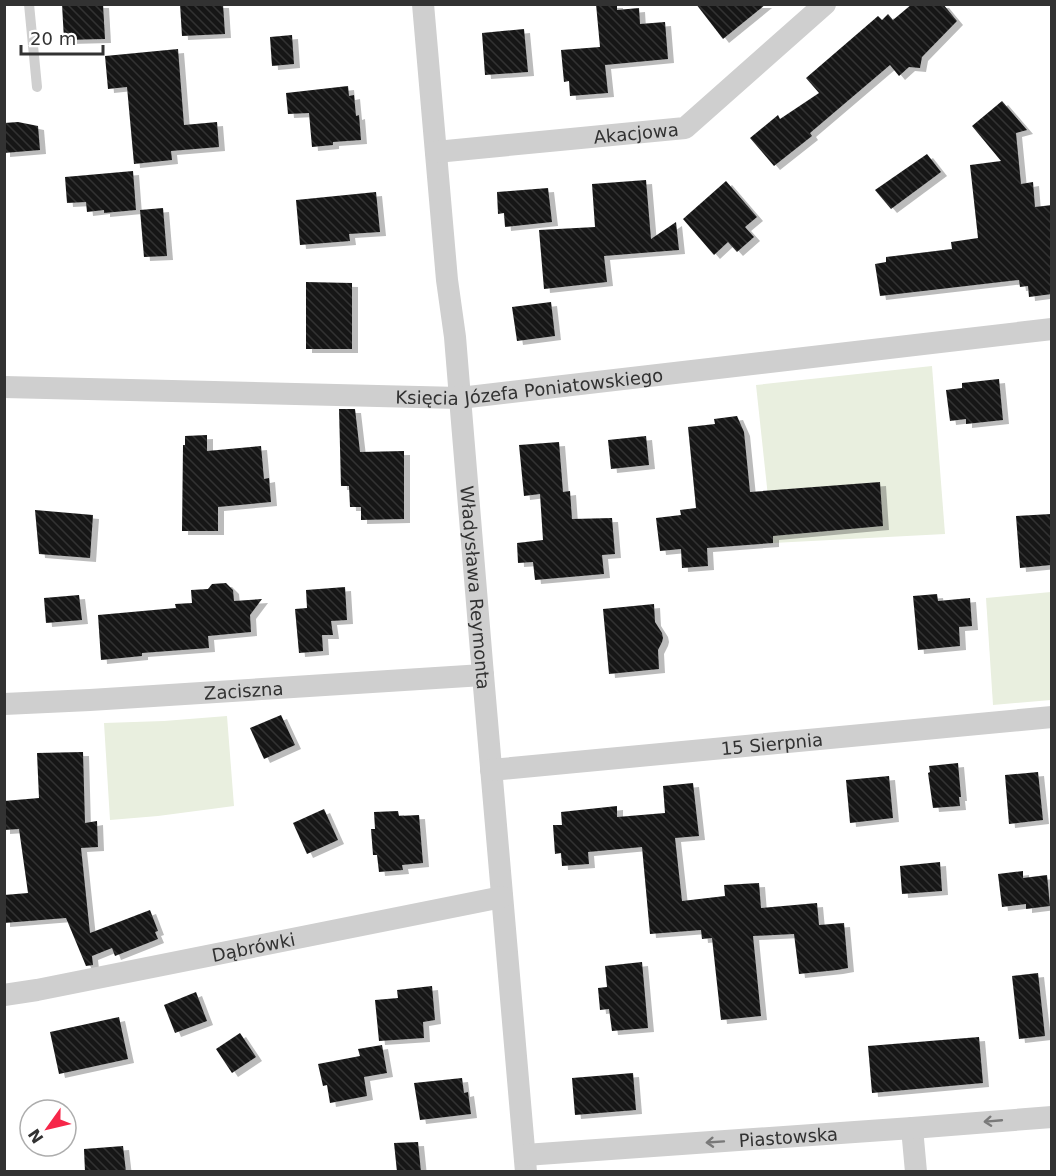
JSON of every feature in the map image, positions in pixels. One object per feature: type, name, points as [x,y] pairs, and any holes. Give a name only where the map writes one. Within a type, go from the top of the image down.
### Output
[{"type":"street","name":"Władysława Reymonta","points":[[423,4],[447,280],[455,338],[526,1163]]},
{"type":"street","name":"Akacjowa","points":[[436,152],[685,128],[825,4]]},
{"type":"street","name":"Księcia Józefa Poniatowskiego","points":[[4,387],[460,398],[1052,328]]},
{"type":"street","name":"Zaciszna","points":[[4,704],[483,675]]},
{"type":"street","name":"15 Sierpnia","points":[[491,770],[1052,717]]},
{"type":"street","name":"Dąbrówki","points":[[4,995],[502,897]]},
{"type":"street","name":"Piastowska","points":[[526,1163],[1052,1116]]},
{"type":"street","points":[[912,1128],[916,1172]]},
{"type":"lane","points":[[29,4],[37,87]]},
{"type":"green space","points":[[932,366],[945,534],[773,543],[756,385]]},
{"type":"green space","points":[[1051,592],[1051,700],[993,705],[986,598]]},
{"type":"green space","points":[[227,716],[234,806],[110,820],[104,723]]},
{"type":"building","points":[[62,4],[103,4],[105,39],[64,40]]},
{"type":"building","points":[[180,4],[223,4],[225,34],[182,36]]},
{"type":"building","points":[[596,4],[617,4],[617,10],[639,8],[640,24],[665,22],[668,59],[605,65],[608,93],[570,96],[569,81],[564,82],[561,50],[600,47]]},
{"type":"building","points":[[696,4],[766,4],[723,39]]},
{"type":"building","points":[[912,4],[943,4],[957,21],[922,57],[920,68],[909,67],[899,76],[890,65],[810,133],[812,136],[774,166],[750,138],[778,115],[780,119],[819,93],[806,78],[878,16],[882,20],[888,14],[893,20]]},
{"type":"building","points":[[524,29],[528,72],[485,75],[482,33]]},
{"type":"building","points":[[292,35],[294,64],[272,66],[270,37]]},
{"type":"building","points":[[178,49],[184,125],[217,122],[219,147],[171,151],[172,160],[134,164],[127,87],[108,89],[105,56]]},
{"type":"building","points":[[348,86],[349,96],[354,95],[356,116],[359,115],[361,140],[333,142],[333,145],[312,147],[309,113],[288,114],[286,93]]},
{"type":"building","points":[[1002,101],[1027,130],[1016,133],[1021,184],[1033,182],[1035,207],[1052,205],[1052,294],[1029,297],[1028,286],[1020,287],[1019,280],[880,296],[875,264],[886,262],[886,257],[952,249],[951,242],[978,238],[970,165],[1001,161],[972,126]]},
{"type":"building","points":[[18,122],[38,126],[40,150],[4,153],[4,123]]},
{"type":"building","points":[[927,154],[941,172],[891,209],[875,190]]},
{"type":"building","points":[[133,171],[136,210],[87,212],[86,202],[67,203],[65,177]]},
{"type":"building","points":[[646,180],[651,239],[676,222],[679,250],[604,256],[607,282],[544,289],[539,230],[595,227],[592,184]]},
{"type":"building","points":[[726,181],[757,217],[745,227],[754,237],[737,252],[728,242],[714,255],[683,219]]},
{"type":"building","points":[[548,188],[552,222],[505,227],[504,213],[498,214],[497,192]]},
{"type":"building","points":[[376,192],[380,232],[349,234],[350,241],[300,245],[296,200]]},
{"type":"building","points":[[163,208],[167,256],[144,257],[140,210]]},
{"type":"building","points":[[306,282],[352,283],[352,349],[306,349]]},
{"type":"building","points":[[551,302],[555,336],[517,341],[512,307]]},
{"type":"building","points":[[999,379],[1003,420],[966,424],[966,419],[950,421],[946,390],[962,388],[962,383]]},
{"type":"building","points":[[339,409],[355,409],[360,452],[404,451],[404,519],[361,520],[361,507],[350,507],[349,486],[341,486]]},
{"type":"building","points":[[737,416],[744,432],[750,492],[880,482],[883,526],[773,536],[773,543],[707,548],[708,566],[682,568],[681,549],[660,551],[656,518],[681,515],[680,510],[696,508],[688,427],[715,424],[714,419]]},
{"type":"building","points":[[207,435],[207,451],[261,446],[264,479],[269,478],[271,502],[218,507],[218,531],[182,531],[185,436]]},
{"type":"building","points":[[646,436],[649,465],[611,469],[608,440]]},
{"type":"building","points":[[559,442],[563,492],[570,491],[572,519],[612,518],[615,554],[602,555],[604,574],[535,580],[533,562],[518,563],[517,543],[543,540],[540,494],[524,496],[519,445]]},
{"type":"building","points":[[35,510],[93,515],[90,558],[39,554]]},
{"type":"building","points":[[1051,514],[1051,565],[1020,568],[1016,516]]},
{"type":"building","points":[[226,583],[233,590],[234,601],[262,599],[250,615],[251,632],[208,636],[209,648],[142,653],[142,656],[101,660],[98,615],[176,608],[175,604],[192,603],[191,590],[208,589],[212,584]]},
{"type":"building","points":[[345,587],[347,620],[331,621],[333,635],[322,635],[323,651],[299,653],[295,609],[307,608],[306,590]]},
{"type":"building","points":[[937,594],[938,601],[970,598],[972,626],[959,627],[960,646],[918,650],[913,596]]},
{"type":"building","points":[[79,595],[82,620],[46,623],[44,598]]},
{"type":"building","points":[[654,604],[655,622],[663,638],[658,650],[659,669],[609,674],[603,609]]},
{"type":"building","points":[[281,715],[295,745],[264,759],[250,728]]},
{"type":"building","points":[[83,752],[85,823],[97,821],[98,847],[81,848],[90,933],[150,910],[158,931],[155,932],[158,939],[115,956],[112,948],[92,956],[93,965],[86,966],[66,918],[4,923],[4,895],[28,893],[19,829],[4,830],[4,801],[39,798],[37,753]]},
{"type":"building","points":[[958,763],[960,806],[933,808],[929,766]]},
{"type":"building","points":[[1038,772],[1043,820],[1009,824],[1005,775]]},
{"type":"building","points":[[889,776],[893,818],[850,823],[846,780]]},
{"type":"building","points":[[693,783],[699,836],[675,838],[682,901],[725,896],[724,885],[759,883],[761,908],[817,903],[819,925],[844,923],[848,968],[837,970],[799,974],[794,934],[753,936],[761,1016],[721,1020],[712,938],[702,939],[701,930],[650,934],[642,847],[588,852],[589,864],[562,866],[561,853],[555,854],[553,825],[562,825],[561,812],[617,806],[617,817],[665,813],[663,786]]},
{"type":"building","points":[[324,809],[338,840],[307,854],[293,823]]},
{"type":"building","points":[[398,811],[399,816],[419,815],[423,863],[402,865],[403,870],[379,872],[377,855],[373,855],[371,829],[375,829],[374,812]]},
{"type":"building","points":[[940,862],[942,891],[902,894],[900,866]]},
{"type":"building","points":[[1023,871],[1023,878],[1047,875],[1050,906],[1026,909],[1026,904],[1002,907],[998,874]]},
{"type":"building","points":[[642,962],[648,1028],[612,1031],[609,1009],[600,1010],[598,988],[607,987],[605,966]]},
{"type":"building","points":[[1038,973],[1045,1036],[1019,1039],[1012,976]]},
{"type":"building","points":[[432,986],[435,1020],[423,1022],[424,1038],[379,1041],[375,1000],[398,998],[397,990]]},
{"type":"building","points":[[196,992],[207,1021],[175,1033],[164,1005]]},
{"type":"building","points":[[119,1017],[128,1059],[59,1074],[50,1032]]},
{"type":"building","points":[[240,1033],[256,1057],[232,1073],[216,1049]]},
{"type":"building","points":[[979,1037],[983,1083],[872,1093],[868,1046]]},
{"type":"building","points":[[382,1045],[387,1073],[364,1077],[367,1096],[330,1103],[327,1085],[323,1086],[318,1064],[360,1056],[358,1049]]},
{"type":"building","points":[[633,1073],[636,1110],[575,1115],[572,1078]]},
{"type":"building","points":[[462,1078],[464,1093],[468,1092],[471,1114],[420,1120],[414,1083]]},
{"type":"building","points":[[418,1142],[421,1172],[397,1172],[394,1143]]},
{"type":"building","points":[[123,1146],[126,1172],[85,1172],[84,1149]]}]
